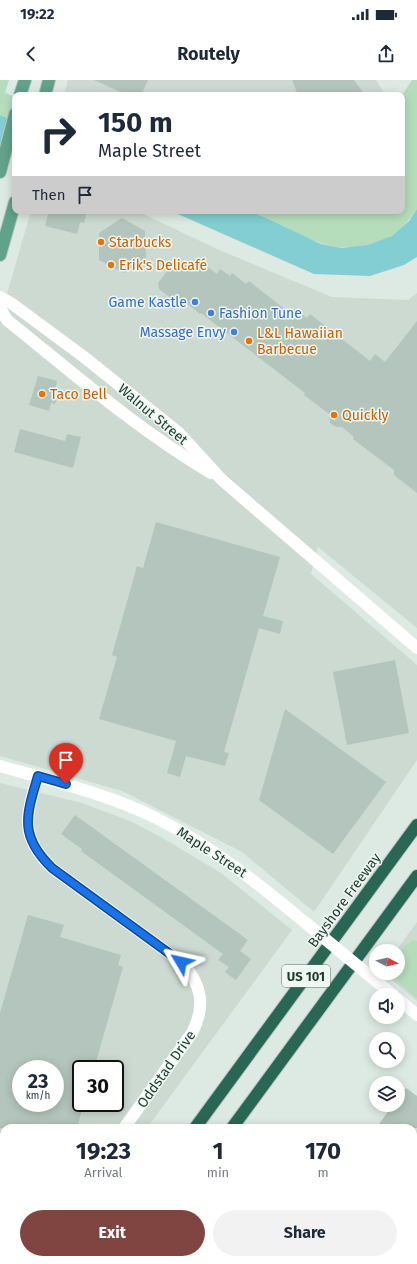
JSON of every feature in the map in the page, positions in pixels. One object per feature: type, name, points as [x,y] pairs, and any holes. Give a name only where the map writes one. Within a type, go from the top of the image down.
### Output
[{"type":"highway","name":"Bayshore Freeway","points":[[199,1124],[417,825]]},
{"type":"highway","name":"US 101","points":[[235,1124],[417,876]]},
{"type":"main road","points":[[46,92],[49,80]]},
{"type":"main road","points":[[46,92],[54,80]]},
{"type":"main road","points":[[0,172],[12,124]]},
{"type":"main road","points":[[0,255],[12,213]]},
{"type":"street","name":"Walnut Street","points":[[0,297],[11,303],[78,353],[179,433],[222,480],[417,648]]},
{"type":"street","name":"Walnut Street","points":[[0,308],[7,320],[176,453],[222,480]]},
{"type":"street","name":"Maple Street","points":[[0,766],[110,798],[157,818],[204,844],[251,878],[384,988]]},
{"type":"street","name":"Oddstad Drive","points":[[38,776],[28,808],[27,823],[30,838],[35,850],[52,868],[181,962],[193,977],[200,996],[200,1015],[192,1034],[127,1124]]},
{"type":"street","points":[[405,1005],[417,1015]]},
{"type":"shaded area","points":[[68,80],[376,80],[384,92],[65,92]]},
{"type":"shaded area","points":[[30,214],[143,214],[217,249],[332,297],[408,300],[417,293],[417,628],[318,547],[311,574],[417,665],[417,760],[314,912],[242,852],[122,791],[0,756],[0,318]]},
{"type":"shaded area","points":[[0,783],[82,803],[130,821],[161,837],[221,873],[292,930],[150,1124],[0,1124]]},
{"type":"shaded area","points":[[417,922],[417,1001],[405,991],[405,988],[402,988],[392,980],[405,980],[405,944],[401,944]]},
{"type":"green space","points":[[0,80],[9,80],[5,93],[12,96],[12,120],[0,115]]},
{"type":"green space","points":[[412,80],[417,80],[417,209],[406,224],[396,233],[384,240],[367,246],[338,247],[321,243],[303,236],[257,214],[405,214],[404,92]]},
{"type":"green space","points":[[413,940],[417,941],[417,998],[397,980],[405,980],[405,946]]},
{"type":"water","points":[[0,115],[12,120],[12,149],[0,143]]},
{"type":"water","points":[[417,209],[417,257],[404,265],[370,276],[314,274],[178,214],[257,214],[321,244],[342,248],[368,245],[392,236],[409,221]]},
{"type":"building","points":[[94,80],[148,80],[142,92],[120,92]]},
{"type":"building","points":[[292,80],[354,80],[363,92],[297,92]]},
{"type":"building","points":[[48,214],[86,214],[84,223],[80,222],[77,234],[45,226]]},
{"type":"building","points":[[122,218],[145,231],[146,258],[124,273],[99,260],[99,233]]},
{"type":"building","points":[[175,261],[201,262],[217,274],[220,269],[230,276],[232,273],[246,284],[249,281],[291,314],[295,309],[307,318],[310,314],[370,361],[375,354],[385,362],[417,321],[417,493],[394,475],[394,470],[353,439],[354,437],[342,427],[336,427],[330,423],[329,414],[304,395],[305,393],[201,313],[200,314],[184,301],[176,302],[159,289],[158,283]]},
{"type":"building","name":"Taco Bell","points":[[38,376],[57,381],[54,394],[58,395],[57,399],[55,404],[51,403],[49,411],[29,405]]},
{"type":"building","points":[[20,429],[65,441],[67,434],[81,437],[73,468],[14,452]]},
{"type":"building","points":[[156,522],[280,557],[263,616],[283,621],[280,634],[259,628],[224,752],[229,753],[225,766],[186,756],[180,777],[167,773],[176,741],[99,719],[117,657],[112,655],[137,566],[143,568]]},
{"type":"building","points":[[395,660],[409,733],[347,745],[333,672]]},
{"type":"building","points":[[285,709],[386,782],[333,854],[259,800]]},
{"type":"building","points":[[75,815],[248,940],[240,951],[251,959],[236,980],[225,972],[229,967],[218,960],[223,954],[81,851],[82,849],[61,834]]},
{"type":"building","points":[[28,915],[64,925],[60,937],[121,955],[118,965],[123,967],[97,1060],[72,1060],[72,1112],[81,1112],[78,1124],[0,1124],[0,1013]]},
{"type":"building","points":[[406,1088],[417,1096],[417,1124],[379,1124],[388,1112],[405,1112]]},
{"type":"place","name":"Starbucks","points":[[101,242]]},
{"type":"place","name":"Erik's Delicafé","points":[[111,265]]},
{"type":"place","name":"Game Kastle","points":[[195,302]]},
{"type":"place","name":"Fashion Tune","points":[[211,313]]},
{"type":"place","name":"Massage Envy","points":[[234,332]]},
{"type":"place","name":"L&L Hawaiian Barbecue","points":[[249,341]]},
{"type":"place","name":"Taco Bell","points":[[42,394]]},
{"type":"place","name":"Quickly","points":[[334,415]]},
{"type":"route","points":[[66,784],[38,776],[28,808],[27,823],[30,838],[35,850],[52,868],[181,962]]}]
